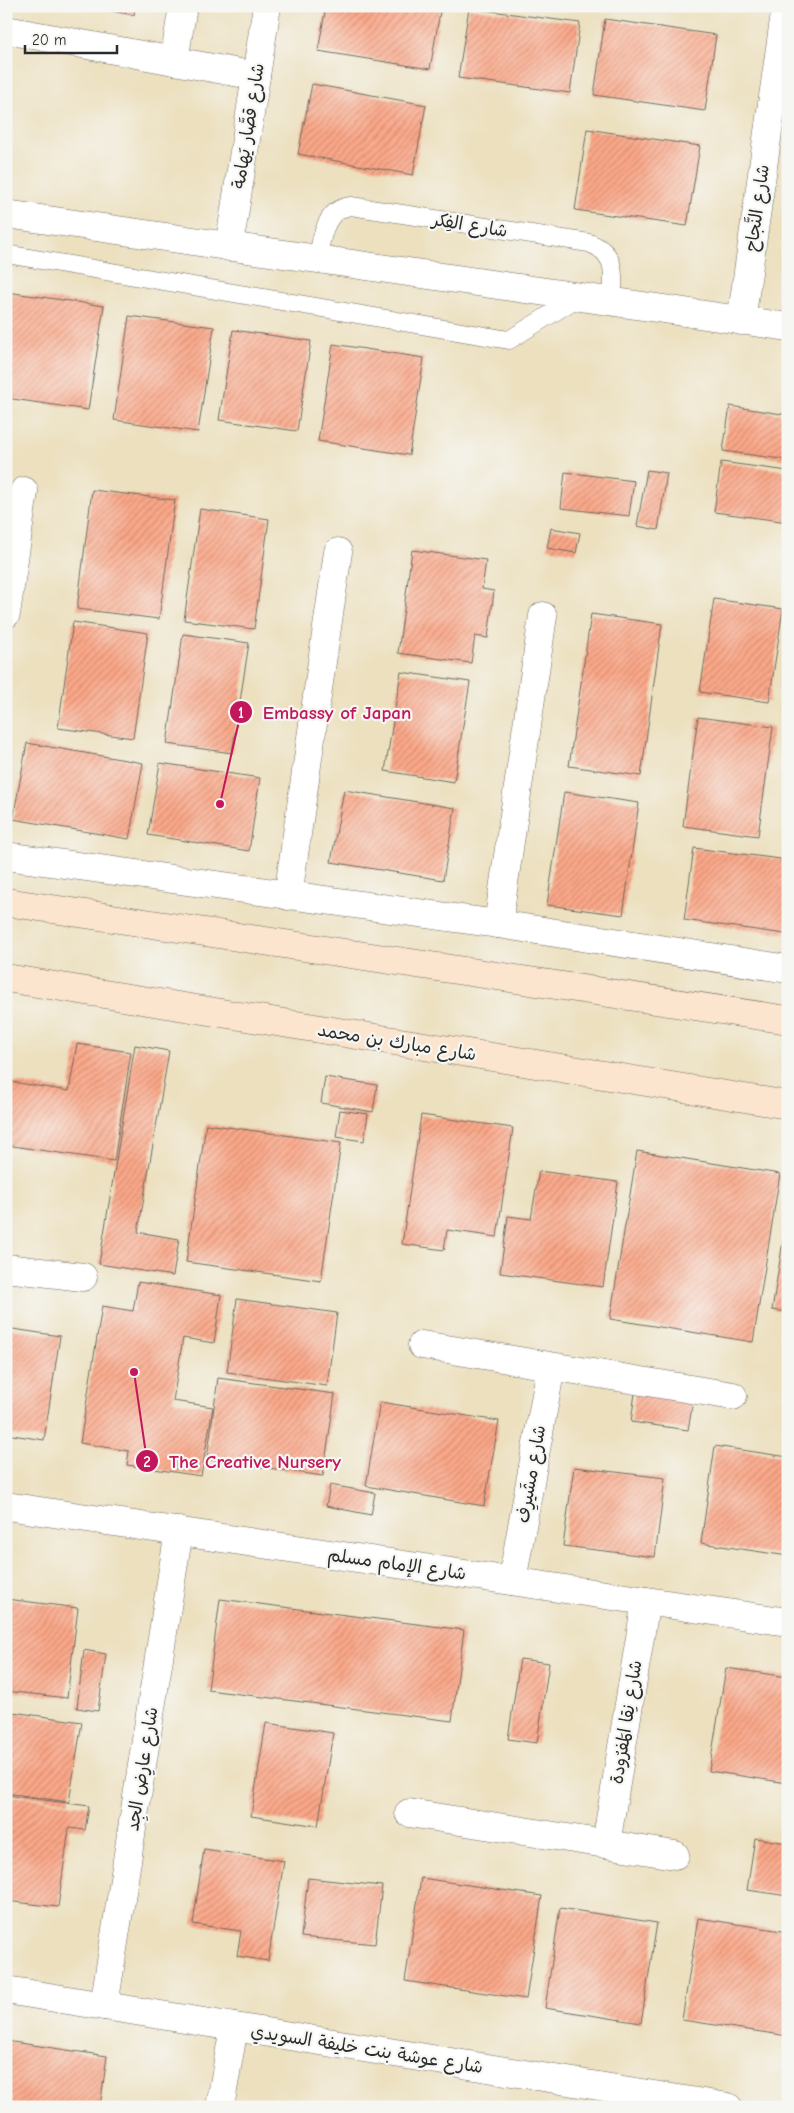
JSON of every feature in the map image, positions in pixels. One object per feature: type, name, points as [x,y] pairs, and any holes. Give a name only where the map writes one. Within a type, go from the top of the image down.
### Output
[{"type":"main road","points":[[6,902],[788,1020]]},
{"type":"main road","name":"شارع مبارك بن محمد","points":[[6,978],[788,1106]]},
{"type":"street","points":[[174,61],[183,6]]},
{"type":"street","name":"شارع قصَّار يَهامة","points":[[229,247],[267,6]]},
{"type":"street","name":"شارع النَّجاح","points":[[741,321],[786,6]]},
{"type":"street","points":[[6,30],[256,76]]},
{"type":"street","points":[[6,214],[788,328]]},
{"type":"street","points":[[6,614],[24,491]]},
{"type":"street","points":[[288,896],[338,552]]},
{"type":"street","points":[[498,924],[543,616]]},
{"type":"street","points":[[6,856],[498,924],[788,969]]},
{"type":"street","points":[[6,1268],[83,1277]]},
{"type":"street","points":[[422,1345],[734,1396]]},
{"type":"street","name":"شارع مشَيرِف","points":[[512,1581],[551,1367]]},
{"type":"street","name":"شارع الإمام مسلم","points":[[6,1506],[788,1622]]},
{"type":"street","name":"شارع عارِض الجِد","points":[[104,2006],[179,1531]]},
{"type":"street","name":"شارع نِقا المَفرُودة","points":[[606,1844],[646,1600]]},
{"type":"street","points":[[409,1812],[675,1855]]},
{"type":"street","name":"شارع عوشة بنت خليفة السويدي","points":[[6,1990],[728,2107]]},
{"type":"street","points":[[220,2107],[234,2027]]},
{"type":"lane","name":"شارع الفِكر","points":[[317,260],[327,222],[331,215],[336,210],[351,206],[589,243],[598,246],[611,261],[613,270],[612,302]]},
{"type":"lane","points":[[6,254],[509,340],[577,298]]},
{"type":"building","points":[[85,6],[135,6],[134,15]]},
{"type":"building","points":[[326,6],[441,6],[430,69],[318,51]]},
{"type":"building","points":[[469,8],[580,23],[570,93],[458,78]]},
{"type":"building","points":[[605,19],[716,35],[705,111],[594,95]]},
{"type":"building","points":[[312,84],[426,105],[413,175],[298,154]]},
{"type":"building","points":[[587,129],[700,146],[687,226],[575,210]]},
{"type":"building","points":[[7,292],[104,306],[88,410],[6,398]]},
{"type":"building","points":[[129,316],[214,327],[198,432],[114,420]]},
{"type":"building","points":[[233,330],[311,341],[297,431],[219,420]]},
{"type":"building","points":[[333,344],[424,358],[409,455],[318,441]]},
{"type":"building","points":[[730,406],[788,415],[788,460],[723,451]]},
{"type":"building","points":[[721,462],[788,471],[788,522],[714,512]]},
{"type":"building","points":[[647,470],[667,473],[658,530],[637,526]]},
{"type":"building","points":[[565,472],[634,481],[629,516],[561,508]]},
{"type":"building","points":[[92,490],[175,500],[159,619],[77,609]]},
{"type":"building","points":[[200,509],[269,519],[254,629],[184,620]]},
{"type":"building","points":[[551,528],[580,533],[576,553],[547,548]]},
{"type":"building","points":[[412,550],[486,560],[482,589],[494,591],[488,638],[475,636],[471,663],[398,653]]},
{"type":"building","points":[[714,599],[783,609],[769,702],[700,692]]},
{"type":"building","points":[[591,614],[662,624],[641,776],[569,766]]},
{"type":"building","points":[[73,622],[148,633],[133,738],[58,728]]},
{"type":"building","points":[[183,634],[249,643],[232,753],[167,744]]},
{"type":"building","points":[[401,672],[470,682],[454,782],[385,771]]},
{"type":"building","points":[[698,717],[773,727],[758,836],[683,826]]},
{"type":"building","points":[[27,743],[143,763],[129,839],[13,819]]},
{"type":"building","points":[[160,763],[260,778],[249,851],[148,835]]},
{"type":"building","points":[[344,790],[455,808],[443,880],[331,862]]},
{"type":"building","points":[[564,792],[639,803],[623,915],[547,905]]},
{"type":"building","points":[[694,848],[788,860],[788,913],[785,934],[684,920]]},
{"type":"building","points":[[77,1044],[131,1052],[114,1161],[6,1145],[6,1081],[69,1091]]},
{"type":"building","points":[[135,1045],[169,1051],[138,1232],[179,1239],[173,1276],[99,1264]]},
{"type":"building","points":[[325,1077],[377,1085],[373,1112],[321,1103]]},
{"type":"building","points":[[340,1110],[368,1114],[364,1141],[336,1137]]},
{"type":"building","points":[[421,1115],[513,1128],[497,1237],[447,1230],[444,1250],[402,1244]]},
{"type":"building","points":[[206,1124],[341,1143],[321,1281],[186,1262]]},
{"type":"building","points":[[637,1151],[780,1174],[753,1342],[610,1319]]},
{"type":"building","points":[[539,1171],[618,1182],[603,1287],[500,1273],[508,1216],[531,1219]]},
{"type":"building","points":[[788,1216],[788,1312],[772,1310]]},
{"type":"building","points":[[138,1282],[221,1295],[214,1343],[183,1338],[173,1401],[213,1407],[201,1476],[127,1465],[129,1451],[80,1443],[102,1306],[133,1311]]},
{"type":"building","points":[[237,1299],[337,1313],[327,1386],[227,1372]]},
{"type":"building","points":[[6,1328],[60,1336],[44,1440],[6,1434]]},
{"type":"building","points":[[218,1378],[335,1394],[323,1476],[207,1459]]},
{"type":"building","points":[[635,1393],[693,1402],[688,1430],[631,1422]]},
{"type":"building","points":[[380,1402],[499,1421],[484,1506],[366,1486]]},
{"type":"building","points":[[715,1446],[788,1457],[788,1556],[701,1543]]},
{"type":"building","points":[[574,1467],[665,1478],[655,1557],[563,1546]]},
{"type":"building","points":[[330,1485],[375,1493],[371,1515],[326,1506]]},
{"type":"building","points":[[6,1599],[78,1608],[67,1698],[6,1691]]},
{"type":"building","points":[[220,1599],[464,1630],[452,1721],[208,1690]]},
{"type":"building","points":[[84,1650],[106,1654],[98,1711],[77,1708]]},
{"type":"building","points":[[520,1659],[549,1663],[537,1743],[508,1739]]},
{"type":"building","points":[[726,1668],[788,1677],[787,1783],[709,1771]]},
{"type":"building","points":[[6,1711],[82,1722],[69,1802],[6,1793]]},
{"type":"building","points":[[266,1723],[333,1733],[318,1826],[251,1816]]},
{"type":"building","points":[[6,1795],[89,1806],[85,1830],[69,1828],[58,1907],[6,1901]]},
{"type":"building","points":[[755,1838],[788,1843],[788,1896],[747,1890]]},
{"type":"building","points":[[204,1849],[284,1861],[268,1961],[237,1956],[241,1931],[193,1924]]},
{"type":"building","points":[[308,1878],[382,1886],[375,1944],[301,1937]]},
{"type":"building","points":[[421,1878],[542,1896],[526,1999],[405,1981]]},
{"type":"building","points":[[560,1908],[657,1923],[641,2023],[545,2008]]},
{"type":"building","points":[[698,1918],[788,1932],[788,2036],[682,2020]]},
{"type":"building","points":[[6,2041],[107,2056],[100,2107],[6,2107]]},
{"type":"place","name":"Embassy of Japan","points":[[220,804]]},
{"type":"place","name":"The Creative Nursery","points":[[134,1372]]}]
